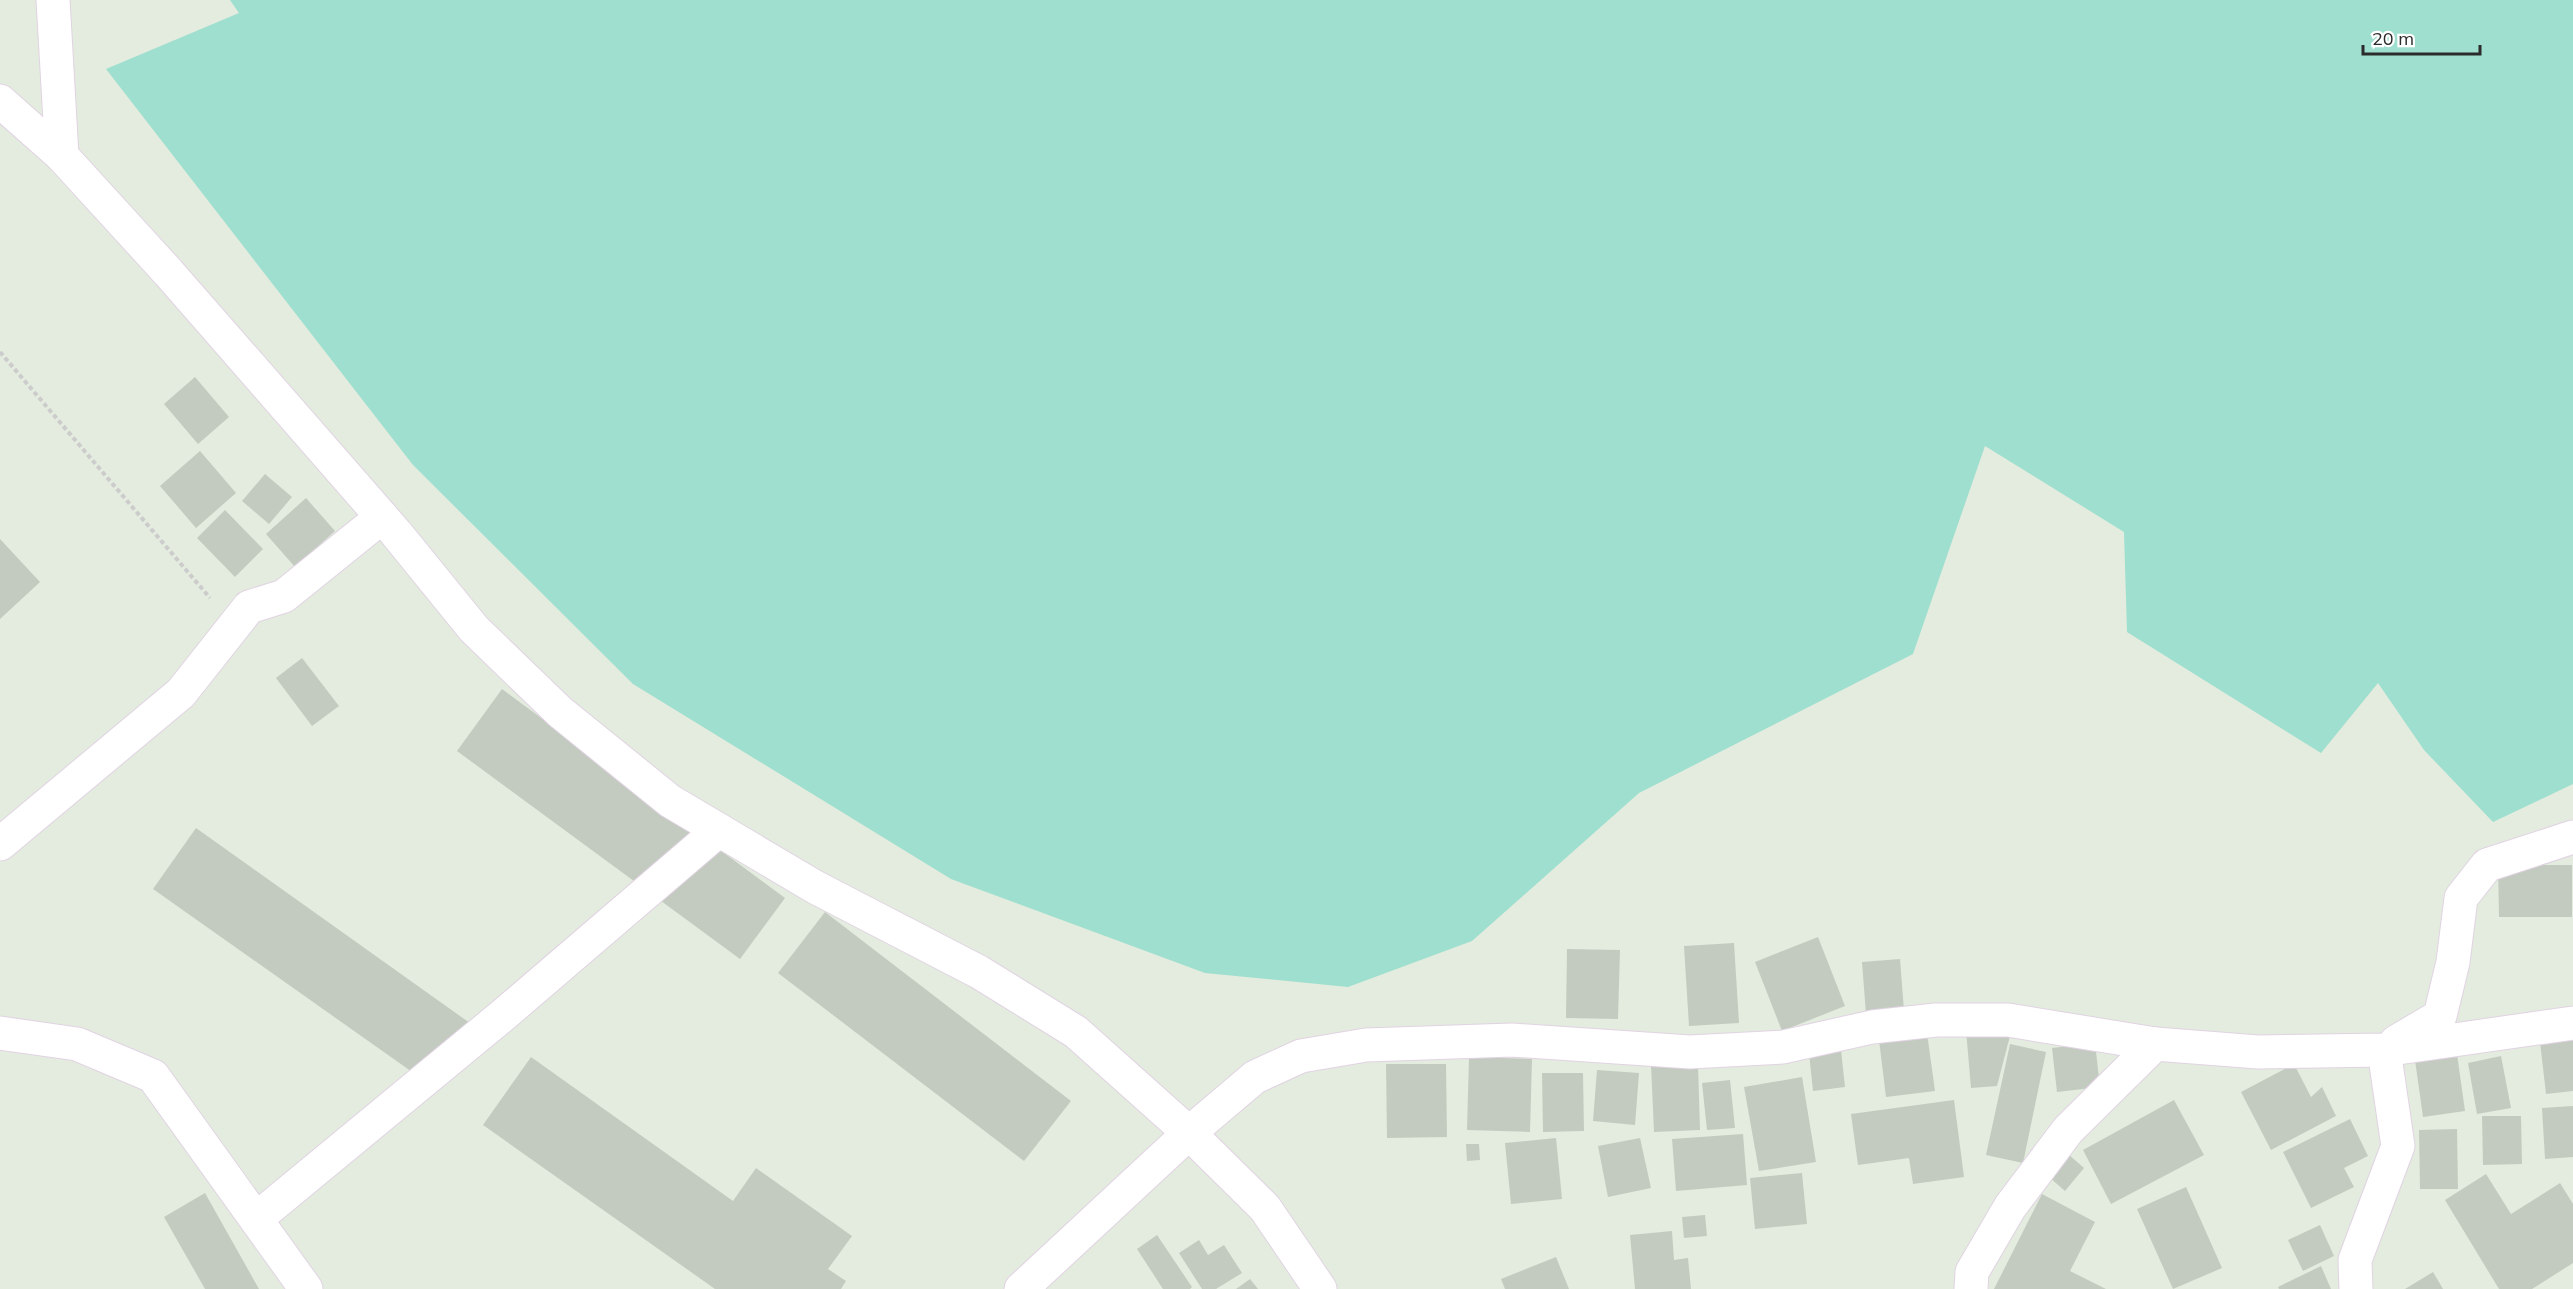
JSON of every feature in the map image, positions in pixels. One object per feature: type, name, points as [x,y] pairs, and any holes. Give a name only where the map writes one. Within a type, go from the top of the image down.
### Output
[{"type":"street","points":[[53,0],[62,156]]},
{"type":"street","points":[[6,116],[62,156],[168,272],[382,517],[474,629],[560,712],[670,801],[815,887],[980,972],[1076,1032],[1189,1133],[1265,1208],[1320,1289]]},
{"type":"street","points":[[0,844],[182,693],[249,606],[284,596],[382,517]]},
{"type":"street","points":[[256,1219],[502,1016],[719,830]]},
{"type":"street","points":[[2384,1050],[2440,1016],[2453,962],[2461,898],[2487,865],[2573,837]]},
{"type":"street","points":[[1021,1289],[1189,1133],[1255,1077],[1301,1056],[1366,1045],[1512,1040],[1690,1052],[1783,1047],[1872,1027],[1948,1020],[2007,1020],[2155,1044],[2258,1053],[2384,1050],[2573,1023]]},
{"type":"street","points":[[0,1033],[77,1044],[153,1076],[306,1289]]},
{"type":"street","points":[[1971,1289],[1972,1272],[2010,1207],[2068,1130],[2155,1044]]},
{"type":"street","points":[[2356,1289],[2355,1260],[2398,1146],[2384,1050]]},
{"type":"path","points":[[0,352],[234,626]]},
{"type":"shaded area","points":[[230,0],[2573,0],[2573,784],[2493,822],[2424,750],[2378,683],[2321,753],[2127,632],[2124,532],[1985,446],[1913,654],[1639,793],[1472,941],[1348,987],[1205,973],[951,879],[633,684],[413,465],[106,69],[239,13]]},
{"type":"building","points":[[195,377],[229,417],[198,444],[164,404]]},
{"type":"building","points":[[200,451],[236,493],[196,528],[160,486]]},
{"type":"building","points":[[265,474],[292,497],[269,524],[242,501]]},
{"type":"building","points":[[306,498],[335,531],[295,567],[266,534]]},
{"type":"building","points":[[225,510],[263,549],[235,577],[197,538]]},
{"type":"building","points":[[0,539],[40,582],[0,619]]},
{"type":"building","points":[[302,658],[339,706],[312,726],[276,678]]},
{"type":"building","points":[[502,689],[785,898],[740,959],[457,751]]},
{"type":"building","points":[[196,828],[474,1026],[432,1086],[153,889]]},
{"type":"building","points":[[2498,865],[2572,865],[2572,917],[2499,917]]},
{"type":"building","points":[[825,912],[1071,1101],[1024,1161],[778,973]]},
{"type":"building","points":[[1818,937],[1845,1006],[1782,1031],[1755,962]]},
{"type":"building","points":[[1734,943],[1739,1023],[1689,1026],[1684,946]]},
{"type":"building","points":[[1567,949],[1620,950],[1618,1019],[1566,1018]]},
{"type":"building","points":[[1900,959],[1904,1011],[1866,1014],[1862,962]]},
{"type":"building","points":[[1966,1030],[2011,1032],[1997,1086],[1971,1088]]},
{"type":"building","points":[[1927,1033],[1935,1091],[1886,1097],[1879,1040]]},
{"type":"building","points":[[2573,1039],[2573,1091],[2546,1094],[2540,1042]]},
{"type":"building","points":[[2095,1043],[2100,1087],[2057,1092],[2052,1048]]},
{"type":"building","points":[[2010,1044],[2046,1052],[2023,1163],[1986,1155]]},
{"type":"building","points":[[1841,1050],[1845,1087],[1813,1091],[1809,1053]]},
{"type":"building","points":[[2457,1054],[2465,1111],[2423,1117],[2415,1060]]},
{"type":"building","points":[[2501,1056],[2511,1108],[2477,1114],[2468,1063]]},
{"type":"building","points":[[531,1057],[733,1201],[756,1168],[852,1236],[828,1269],[846,1281],[841,1289],[715,1289],[483,1125]]},
{"type":"building","points":[[1469,1057],[1532,1059],[1530,1132],[1467,1130]]},
{"type":"building","points":[[1386,1064],[1446,1064],[1447,1137],[1387,1138]]},
{"type":"building","points":[[1698,1064],[1700,1130],[1654,1132],[1651,1065]]},
{"type":"building","points":[[2294,1064],[2311,1097],[2322,1087],[2336,1116],[2271,1150],[2241,1092]]},
{"type":"building","points":[[1597,1070],[1639,1073],[1635,1125],[1593,1121]]},
{"type":"building","points":[[1542,1073],[1583,1073],[1584,1131],[1543,1132]]},
{"type":"building","points":[[1802,1077],[1816,1162],[1759,1171],[1744,1087]]},
{"type":"building","points":[[1730,1080],[1735,1128],[1707,1130],[1702,1083]]},
{"type":"building","points":[[1954,1100],[1964,1177],[1913,1184],[1909,1158],[1858,1165],[1851,1114]]},
{"type":"building","points":[[2174,1100],[2204,1155],[2111,1204],[2083,1150]]},
{"type":"building","points":[[2573,1106],[2573,1157],[2545,1159],[2542,1108]]},
{"type":"building","points":[[2482,1116],[2521,1116],[2522,1164],[2483,1165]]},
{"type":"building","points":[[2350,1119],[2368,1156],[2344,1168],[2354,1187],[2311,1208],[2283,1152]]},
{"type":"building","points":[[2457,1129],[2458,1189],[2420,1189],[2419,1130]]},
{"type":"building","points":[[1743,1134],[1747,1185],[1676,1191],[1672,1139]]},
{"type":"building","points":[[1556,1138],[1562,1199],[1511,1204],[1505,1143]]},
{"type":"building","points":[[1640,1138],[1651,1188],[1608,1197],[1598,1146]]},
{"type":"building","points":[[1466,1144],[1479,1144],[1480,1160],[1467,1161]]},
{"type":"building","points":[[2068,1154],[2084,1168],[2065,1191],[2049,1177]]},
{"type":"building","points":[[1802,1173],[1807,1224],[1755,1229],[1750,1178]]},
{"type":"building","points":[[2486,1174],[2511,1214],[2560,1183],[2573,1204],[2573,1263],[2532,1289],[2499,1289],[2445,1200]]},
{"type":"building","points":[[2186,1187],[2222,1268],[2173,1289],[2137,1209]]},
{"type":"building","points":[[205,1193],[259,1289],[205,1289],[164,1217]]},
{"type":"building","points":[[2042,1194],[2095,1222],[2070,1271],[2106,1289],[1994,1289]]},
{"type":"building","points":[[1705,1215],[1707,1236],[1684,1238],[1682,1217]]},
{"type":"building","points":[[2320,1225],[2334,1256],[2303,1271],[2288,1240]]},
{"type":"building","points":[[1672,1231],[1674,1260],[1688,1258],[1691,1289],[1635,1289],[1630,1235]]},
{"type":"building","points":[[1157,1235],[1192,1287],[1190,1289],[1163,1289],[1137,1249]]},
{"type":"building","points":[[1199,1240],[1208,1255],[1224,1245],[1242,1273],[1216,1289],[1202,1289],[1179,1253]]},
{"type":"building","points":[[1556,1257],[1569,1289],[1505,1289],[1501,1279]]},
{"type":"building","points":[[2321,1266],[2331,1289],[2279,1289],[2278,1287]]},
{"type":"building","points":[[2433,1272],[2443,1289],[2405,1289]]},
{"type":"building","points":[[1250,1279],[1258,1289],[1236,1289]]}]
